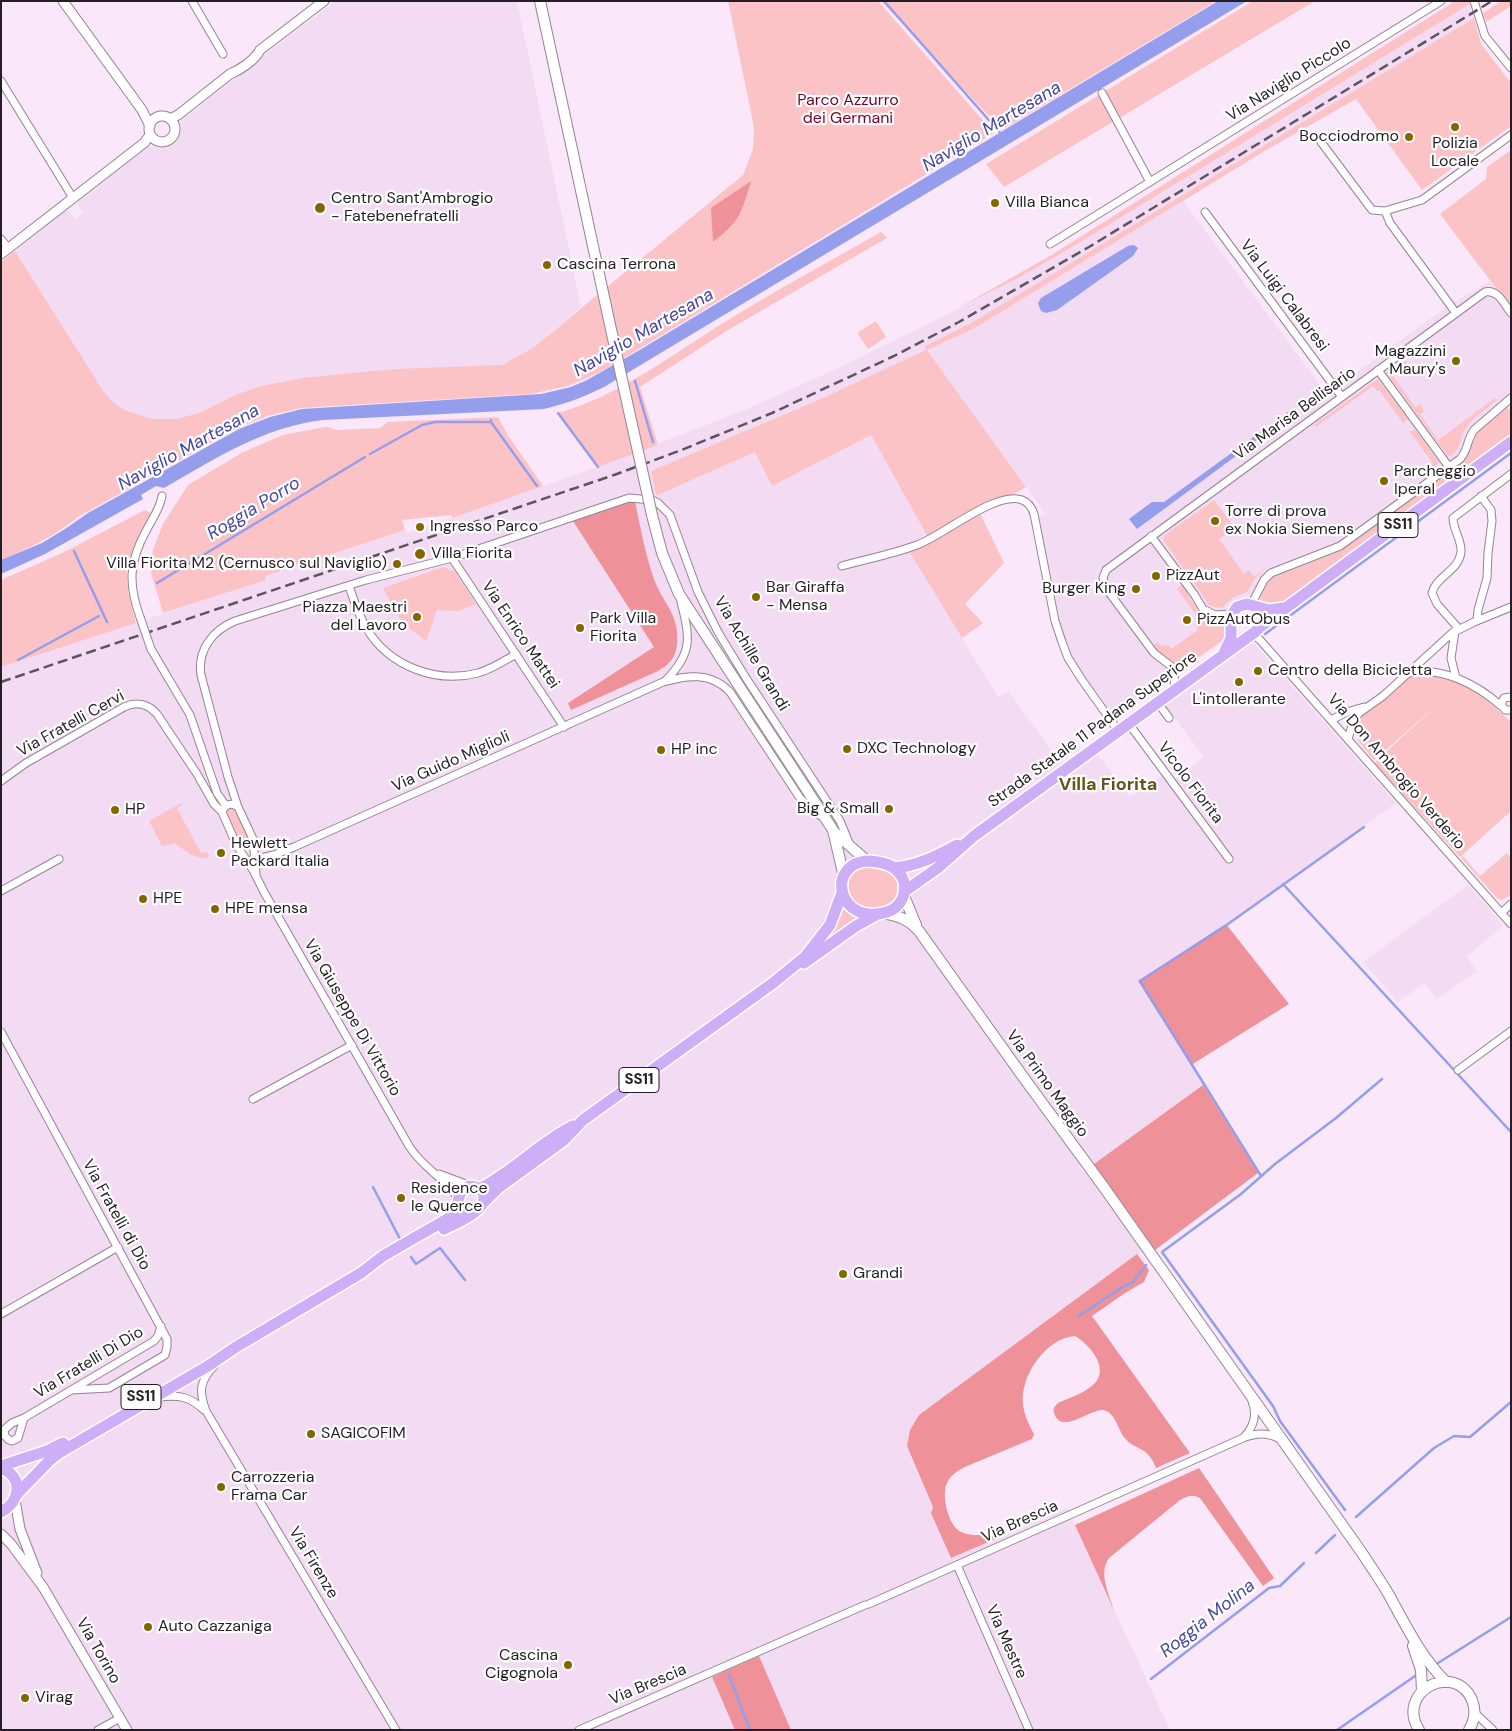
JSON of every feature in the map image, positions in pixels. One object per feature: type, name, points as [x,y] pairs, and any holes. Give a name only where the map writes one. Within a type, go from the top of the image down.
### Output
[{"type":"main road","points":[[540,1],[652,515],[662,553],[679,594],[832,830],[844,877]]},
{"type":"main road","name":"Strada Statale 11 Padana Superiore","points":[[904,894],[978,834],[1256,633],[1286,608],[1511,442]]},
{"type":"main road","points":[[1254,606],[1262,617],[1256,633],[1244,635],[1237,632],[1231,618],[1235,609],[1240,605],[1254,606],[1269,610],[1286,608]]},
{"type":"main road","name":"Strada Statale 11 Padana Superiore","points":[[1222,656],[1230,638],[1231,618]]},
{"type":"main road","points":[[832,830],[867,861]]},
{"type":"main road","name":"Strada Statale 11 Padana Superiore","points":[[894,868],[930,859],[978,834]]},
{"type":"main road","points":[[844,877],[853,865],[867,861]]},
{"type":"main road","name":"SS11","points":[[867,861],[887,864],[894,868]]},
{"type":"main road","points":[[894,868],[903,878],[904,894]]},
{"type":"main road","name":"SS11","points":[[773,983],[805,957],[832,921],[842,893],[844,877]]},
{"type":"main road","points":[[842,893],[846,902],[855,910],[864,913],[882,913]]},
{"type":"main road","name":"SS11","points":[[361,1273],[383,1256],[449,1218],[455,1212],[462,1190],[494,1181],[559,1133],[583,1120],[773,983],[824,950],[856,926],[896,907],[904,894]]},
{"type":"main road","name":"Via Primo Maggio","points":[[904,894],[919,931]]},
{"type":"main road","name":"Via Primo Maggio","points":[[882,913],[904,918],[919,931],[1151,1254],[1372,1568],[1410,1635]]},
{"type":"main road","name":"SS11","points":[[1,1467],[52,1449],[192,1368],[236,1347],[361,1273],[386,1262],[479,1210],[498,1188],[564,1140],[583,1120]]},
{"type":"main road","points":[[475,1187],[484,1196],[484,1202]]},
{"type":"main road","points":[[458,1202],[465,1211],[473,1212]]},
{"type":"main road","name":"SS11","points":[[1,1512],[10,1506],[50,1460],[59,1453],[156,1397],[236,1347]]},
{"type":"main road","name":"SS11","points":[[1,1467],[14,1478],[17,1485],[16,1497]]},
{"type":"main road","points":[[1410,1635],[1430,1664],[1446,1682]]},
{"type":"main road","points":[[1410,1635],[1421,1670],[1422,1691]]},
{"type":"main road","points":[[1418,1730],[1414,1718],[1416,1700],[1422,1691],[1435,1683],[1446,1682],[1459,1686],[1473,1702],[1473,1722],[1469,1730]]},
{"type":"street","points":[[1,239],[5,251],[144,143],[152,134],[152,122],[157,118],[164,117],[172,122],[174,132],[170,139],[162,142],[152,134],[142,110],[63,1]]},
{"type":"street","points":[[192,1],[223,54]]},
{"type":"street","points":[[172,122],[178,114],[256,56],[260,50],[324,1]]},
{"type":"street","name":"Via Naviglio Piccolo","points":[[1050,244],[1441,1]]},
{"type":"street","points":[[1474,1],[1485,36],[1511,68]]},
{"type":"street","points":[[1,81],[73,198]]},
{"type":"street","points":[[1102,93],[1150,182]]},
{"type":"street","points":[[142,110],[157,118]]},
{"type":"street","points":[[1321,142],[1372,210],[1385,212],[1422,200],[1511,135]]},
{"type":"street","name":"Via Luigi Calabresi","points":[[1204,212],[1342,396]]},
{"type":"street","points":[[1385,212],[1390,223],[1456,313]]},
{"type":"street","name":"Via Marisa Bellisario","points":[[1175,691],[1174,674],[1171,666],[1154,652],[1106,587],[1103,580],[1104,573],[1108,567],[1485,292],[1489,291],[1497,294],[1511,313]]},
{"type":"street","points":[[1378,370],[1449,467]]},
{"type":"street","points":[[1254,606],[1264,580],[1271,573],[1340,546],[1449,467],[1463,456],[1471,434],[1475,429],[1511,398]]},
{"type":"street","points":[[1457,630],[1437,604],[1432,593],[1434,587],[1460,558],[1460,545],[1453,518],[1511,474]]},
{"type":"street","points":[[162,496],[161,504],[138,546],[132,566],[132,587],[151,649],[187,708],[217,793],[226,808]]},
{"type":"street","points":[[1477,620],[1487,578],[1492,521],[1489,506],[1481,496]]},
{"type":"street","name":"Via Achille Grandi","points":[[228,777],[200,670],[201,659],[208,642],[222,628],[235,621],[349,586],[452,558],[629,498],[645,499],[658,503],[665,509],[674,525],[698,592],[718,632],[746,678],[840,820],[851,846]]},
{"type":"street","points":[[842,566],[919,544],[994,503],[1011,498],[1023,500],[1030,506],[1035,517],[1055,621],[1068,658],[1119,732]]},
{"type":"street","points":[[1151,536],[1203,609],[1214,615],[1231,618]]},
{"type":"street","name":"Via Enrico Mattei","points":[[452,558],[564,727]]},
{"type":"street","points":[[349,586],[360,618],[374,640],[392,656],[413,668],[440,675],[462,676],[490,669],[516,654]]},
{"type":"street","points":[[663,682],[680,663],[685,655],[688,643],[687,628],[679,594]]},
{"type":"street","points":[[1348,739],[1357,716],[1383,696],[1457,630],[1511,607]]},
{"type":"street","points":[[1456,678],[1451,654],[1457,630]]},
{"type":"street","name":"Via Don Ambrogio Verderio","points":[[1256,633],[1511,924]]},
{"type":"street","points":[[1409,673],[1428,671],[1456,678],[1484,692],[1506,709]]},
{"type":"street","points":[[663,682],[678,678],[702,676],[723,685],[730,692],[800,798],[816,813],[825,818]]},
{"type":"street","name":"Via Guido Miglioli","points":[[251,860],[294,848],[663,682]]},
{"type":"street","points":[[1484,692],[1509,697]]},
{"type":"street","points":[[1509,697],[1501,702],[1511,717]]},
{"type":"street","name":"Vicolo Fiorita","points":[[1158,703],[1169,718]]},
{"type":"street","name":"Via Fratelli Cervi","points":[[1,781],[26,763],[124,707],[139,704],[150,707],[157,714],[214,804],[226,808]]},
{"type":"street","points":[[1331,720],[1371,704]]},
{"type":"street","name":"Vicolo Fiorita","points":[[1129,724],[1229,859]]},
{"type":"street","points":[[226,808],[228,777]]},
{"type":"street","name":"Via Giuseppe Di Vittorio","points":[[228,777],[253,842],[251,860],[264,892],[408,1146],[416,1158],[444,1180],[458,1202]]},
{"type":"street","points":[[226,808],[233,804],[238,807]]},
{"type":"street","name":"Via Giuseppe Di Vittorio","points":[[226,808],[223,816],[238,848],[251,860]]},
{"type":"street","points":[[238,848],[247,850],[253,842]]},
{"type":"street","points":[[1,891],[59,859]]},
{"type":"street","points":[[1501,913],[1511,904]]},
{"type":"street","points":[[1458,1070],[1511,1031]]},
{"type":"street","name":"Via Fratelli di Dio","points":[[1,1032],[161,1326],[168,1344],[165,1355],[109,1388],[71,1390]]},
{"type":"street","points":[[253,1099],[352,1045]]},
{"type":"street","name":"Via Giuseppe Di Vittorio","points":[[432,1170],[475,1187]]},
{"type":"street","points":[[1,1314],[118,1247]]},
{"type":"street","name":"Via Fratelli Di Dio","points":[[24,1418],[154,1341],[158,1336],[161,1326]]},
{"type":"street","name":"Via Firenze","points":[[221,1358],[206,1374],[202,1384],[202,1399],[206,1411],[396,1730]]},
{"type":"street","name":"Via Fratelli di Dio","points":[[102,1372],[102,1384],[109,1388]]},
{"type":"street","name":"Via Firenze","points":[[156,1397],[173,1396],[187,1398],[196,1402],[206,1411]]},
{"type":"street","points":[[1243,1438],[1248,1433],[1254,1420],[1254,1406],[1251,1398]]},
{"type":"street","name":"Via Brescia","points":[[579,1730],[958,1565],[1252,1434],[1264,1433],[1280,1438]]},
{"type":"street","name":"Via Torino","points":[[16,1497],[20,1529],[43,1587]]},
{"type":"street","name":"Via Torino","points":[[1,1534],[11,1544],[43,1587],[126,1730]]},
{"type":"street","name":"Via Mestre","points":[[958,1565],[1029,1730]]},
{"type":"street","points":[[1474,1713],[1493,1730]]},
{"type":"street","points":[[98,1730],[120,1718]]},
{"type":"shaded area","name":"Centro Sant'Ambrogio - Fatebenefratelli","points":[[336,1],[517,1],[581,307],[533,348],[502,365],[288,380],[260,386],[233,396],[199,413],[176,419],[152,419],[127,411],[116,405],[104,392],[15,251],[64,211],[69,211],[75,219],[83,213],[78,205],[79,201],[149,146],[162,149],[174,143],[181,133],[181,121]]},
{"type":"shaded area","points":[[1470,4],[1474,18],[1036,284],[969,324],[925,346],[975,328],[1183,201],[1327,394],[1448,306],[1490,281],[1511,308],[1511,403],[1508,406],[1511,410],[1511,431],[1115,716],[1108,712],[1070,656],[1058,620],[1038,519],[1045,513],[927,350],[816,401],[651,471],[656,496],[755,452],[772,485],[871,435],[930,541],[910,553],[998,697],[1008,691],[1066,770],[1097,753],[1130,797],[1162,776],[1168,784],[1204,757],[1164,704],[1251,640],[1396,803],[1226,924],[1138,981],[1203,1085],[1090,1168],[1079,1167],[1096,1184],[1143,1250],[919,1415],[910,1430],[907,1447],[933,1507],[951,1558],[1067,1508],[1170,1730],[1,1730],[1,667],[265,580],[264,576],[405,530],[407,533],[598,467],[747,409],[832,371],[988,294],[1084,240]],"holes":[[[181,805],[177,808],[201,854],[191,855],[178,846],[170,844],[149,821]]]},
{"type":"shaded area","points":[[751,181],[739,216],[713,242],[711,208]]},
{"type":"shaded area","points":[[635,501],[645,548],[656,585],[676,624],[677,644],[675,653],[669,663],[658,671],[571,710],[568,703],[654,647],[573,521]]},
{"type":"shaded area","points":[[1468,885],[1503,925],[1467,957],[1477,971],[1437,999],[1424,983],[1398,1002],[1363,962]]},
{"type":"shaded area","points":[[1226,924],[1289,1004],[1191,1065],[1138,981]]},
{"type":"shaded area","points":[[1203,1085],[1258,1173],[1155,1250],[1094,1164]]},
{"type":"shaded area","points":[[1137,1254],[1149,1270],[1144,1282],[1092,1316],[1190,1453],[1156,1468],[1149,1455],[1128,1442],[1113,1417],[1107,1411],[1098,1410],[1069,1422],[1063,1422],[1058,1419],[1054,1413],[1054,1408],[1057,1404],[1089,1388],[1098,1379],[1100,1372],[1096,1358],[1087,1345],[1075,1336],[1064,1338],[1045,1351],[1037,1360],[1026,1382],[1023,1404],[1034,1434],[1032,1439],[961,1469],[951,1477],[945,1488],[945,1502],[949,1517],[956,1529],[971,1535],[1007,1534],[951,1558],[931,1513],[933,1507],[907,1446],[910,1430],[919,1415]]},
{"type":"shaded area","points":[[1199,1468],[1274,1578],[1263,1586],[1200,1498],[1195,1496],[1185,1497],[1109,1558],[1104,1570],[1104,1577],[1114,1610],[1075,1525]]},
{"type":"shaded area","points":[[759,1656],[791,1730],[735,1730],[712,1677]]},
{"type":"green space","name":"Parco Azzurro dei Germani","points":[[728,1],[878,1],[994,133],[629,355],[598,373],[568,386],[531,394],[301,408],[267,416],[238,428],[78,517],[50,536],[1,560],[1,262],[15,251],[104,392],[116,405],[127,411],[152,419],[176,419],[199,413],[233,396],[260,386],[302,378],[394,369],[502,365],[533,348],[743,175],[753,149],[754,127]]},
{"type":"green space","points":[[881,1],[1211,1],[1213,3],[1002,130]]},
{"type":"green space","points":[[1253,1],[1315,1],[1004,187],[986,164]]},
{"type":"green space","points":[[1455,1],[1468,1],[1470,4],[1084,240],[1020,277],[955,310],[1053,254]]},
{"type":"green space","points":[[1501,1],[1511,1],[1511,6],[1486,22],[1483,13]]},
{"type":"green space","points":[[1474,18],[1481,44],[1511,83],[1511,126],[1422,190],[1356,99],[1268,149],[975,328],[927,350],[1026,487],[980,513],[1004,563],[965,604],[983,623],[962,638],[910,553],[930,541],[871,435],[772,486],[755,452],[656,496],[651,471],[816,401],[926,350],[925,346],[969,324],[1036,284]]},
{"type":"green space","points":[[1511,150],[1511,308],[1440,214],[1486,179],[1487,167]]},
{"type":"green space","points":[[881,232],[887,238],[728,330],[640,387],[658,445],[598,467],[558,413],[580,406],[622,386],[743,311]]},
{"type":"green space","points":[[876,321],[886,337],[868,349],[857,333]]},
{"type":"green space","points":[[1404,360],[1408,365],[1393,376],[1415,407],[1420,404],[1424,411],[1420,414],[1438,440],[1495,398],[1497,400],[1469,424],[1459,446],[1451,456],[1447,455],[1387,373]]},
{"type":"green space","points":[[1378,379],[1408,419],[1403,423],[1379,390],[1377,391],[1373,386],[1316,427],[1315,424]]},
{"type":"green space","points":[[1507,407],[1511,412],[1511,436],[1282,603],[1267,606],[1260,598],[1268,582],[1273,577],[1340,551],[1464,461],[1469,454],[1477,433]]},
{"type":"green space","points":[[498,417],[507,434],[543,486],[452,518],[451,515],[402,520],[405,530],[265,576],[266,580],[163,613],[151,573],[153,549],[163,524],[188,485],[243,452],[283,435],[325,427],[336,430],[380,428],[388,422]]},
{"type":"green space","points":[[1415,429],[1438,461],[1434,468],[1432,462],[1410,432]]},
{"type":"green space","points":[[1214,500],[1235,528],[1219,539],[1244,574],[1249,570],[1254,577],[1271,564],[1256,577],[1247,592],[1232,598],[1222,608],[1213,607],[1208,604],[1163,540],[1165,535]]},
{"type":"green space","points":[[145,510],[151,513],[126,565],[128,591],[136,623],[1,667],[1,580],[62,553]]},
{"type":"green space","points":[[443,567],[455,572],[476,604],[458,611],[437,610],[426,641],[402,623],[383,588]]},
{"type":"green space","points":[[1182,585],[1199,612],[1208,618],[1222,621],[1226,638],[1177,673],[1173,664],[1153,646],[1157,642],[1162,646],[1168,645],[1171,649],[1198,630],[1195,625],[1198,620],[1197,616],[1177,589]]},
{"type":"green space","points":[[1415,674],[1443,676],[1456,680],[1481,696],[1511,722],[1511,811],[1460,857],[1374,763],[1437,705],[1374,760],[1358,741],[1358,726],[1362,716],[1410,676]]},
{"type":"green space","points":[[181,803],[182,805],[177,808],[201,853],[206,852],[209,856],[206,859],[191,855],[175,844],[162,846],[149,821]]},
{"type":"green space","points":[[229,808],[235,810],[249,840],[246,846],[241,846],[225,813]]},
{"type":"green space","points":[[1507,853],[1511,858],[1511,895],[1502,900],[1497,898],[1461,858],[1463,856],[1480,876]]},
{"type":"green space","points":[[872,866],[888,871],[894,875],[898,883],[899,893],[895,902],[889,906],[863,908],[852,900],[849,894],[848,883],[852,873],[859,868]]},
{"type":"green space","points":[[842,905],[863,916],[820,945]]},
{"type":"water","points":[[1218,1],[1247,1],[597,391],[544,409],[323,420],[280,430],[240,446],[164,488],[156,486],[141,495],[143,499],[45,554],[1,574],[1,560],[42,543],[88,513],[239,429],[270,417],[302,409],[541,394],[571,387],[587,380]]},
{"type":"water","points":[[1134,245],[1138,248],[1133,256],[1057,310],[1046,313],[1041,311],[1038,303],[1041,298],[1128,246]]},
{"type":"water","points":[[1292,409],[1297,411],[1137,529],[1129,519],[1152,502],[1164,502]]},
{"type":"waterway","name":"Naviglio Martesana","points":[[884,1],[1002,135]]},
{"type":"waterway","points":[[635,381],[653,442]]},
{"type":"waterway","points":[[558,413],[598,467]]},
{"type":"waterway","points":[[491,420],[537,486]]},
{"type":"waterway","name":"Roggia Porro","points":[[370,454],[422,425],[435,422],[491,422]]},
{"type":"waterway","points":[[1265,634],[1511,453]]},
{"type":"waterway","name":"Roggia Porro","points":[[157,583],[365,457]]},
{"type":"waterway","points":[[74,551],[107,622]]},
{"type":"waterway","name":"Roggia Porro","points":[[18,660],[99,616]]},
{"type":"waterway","points":[[1261,1176],[1140,981],[1228,924],[1364,827]]},
{"type":"waterway","points":[[1283,884],[1511,1132]]},
{"type":"waterway","points":[[1345,1510],[1280,1421],[1273,1406],[1162,1252],[1241,1194],[1275,1164],[1336,1118],[1382,1079]]},
{"type":"waterway","points":[[373,1187],[400,1239]]},
{"type":"waterway","points":[[411,1257],[416,1264],[440,1248],[465,1280]]},
{"type":"waterway","points":[[1079,1316],[1133,1282],[1146,1265]]},
{"type":"waterway","name":"Roggia Molina","points":[[1356,1517],[1434,1448],[1454,1436],[1470,1437],[1511,1402]]},
{"type":"waterway","name":"Roggia Molina","points":[[1316,1553],[1335,1535]]},
{"type":"waterway","name":"Roggia Molina","points":[[1151,1679],[1269,1588],[1280,1586],[1304,1563]]},
{"type":"waterway","points":[[1438,1663],[1511,1617]]},
{"type":"waterway","points":[[729,1675],[750,1730]]},
{"type":"waterway","points":[[1337,1730],[1415,1676]]},
{"type":"railway","points":[[1,682],[614,475],[772,413],[894,356],[959,322],[1089,247],[1492,1]]},
{"type":"place","name":"Polizia Locale","points":[[1455,127]]},
{"type":"place","name":"Bocciodromo","points":[[1409,137]]},
{"type":"place","name":"Villa Bianca","points":[[995,203]]},
{"type":"place","name":"Centro Sant'Ambrogio - Fatebenefratelli","points":[[320,208]]},
{"type":"place","name":"Cascina Terrona","points":[[547,265]]},
{"type":"place","name":"Magazzini Maury's","points":[[1456,361]]},
{"type":"place","name":"Parcheggio Iperal","points":[[1384,481]]},
{"type":"place","name":"Torre di prova ex Nokia Siemens","points":[[1215,521]]},
{"type":"place","name":"Ingresso Parco","points":[[420,527]]},
{"type":"place","name":"Villa Fiorita","points":[[420,554]]},
{"type":"place","name":"Villa Fiorita M2 (Cernusco sul Naviglio)","points":[[397,564]]},
{"type":"place","name":"PizzAut","points":[[1156,576]]},
{"type":"place","name":"Burger King","points":[[1136,589]]},
{"type":"place","name":"Bar Giraffa - Mensa","points":[[756,597]]},
{"type":"place","name":"Piazza Maestri del Lavoro","points":[[417,617]]},
{"type":"place","name":"PizzAutObus","points":[[1187,620]]},
{"type":"place","name":"Park Villa Fiorita","points":[[580,628]]},
{"type":"place","name":"Centro della Bicicletta","points":[[1258,671]]},
{"type":"place","name":"L'intollerante","points":[[1239,682]]},
{"type":"place","name":"DXC Technology","points":[[847,749]]},
{"type":"place","name":"HP inc","points":[[661,750]]},
{"type":"place","name":"Big & Small","points":[[889,809]]},
{"type":"place","name":"HP","points":[[115,810]]},
{"type":"place","name":"Hewlett Packard Italia","points":[[221,853]]},
{"type":"place","name":"HPE","points":[[143,899]]},
{"type":"place","name":"HPE mensa","points":[[215,909]]},
{"type":"place","name":"Residence le Querce","points":[[401,1198]]},
{"type":"place","name":"Grandi","points":[[843,1274]]},
{"type":"place","name":"SAGICOFIM","points":[[311,1434]]},
{"type":"place","name":"Carrozzeria Frama Car","points":[[221,1487]]},
{"type":"place","name":"Auto Cazzaniga","points":[[148,1627]]},
{"type":"place","name":"Cascina Cigognola","points":[[568,1665]]},
{"type":"place","name":"Virag","points":[[25,1698]]},
{"type":"district","name":"Villa Fiorita","points":[[1108,785]]}]
